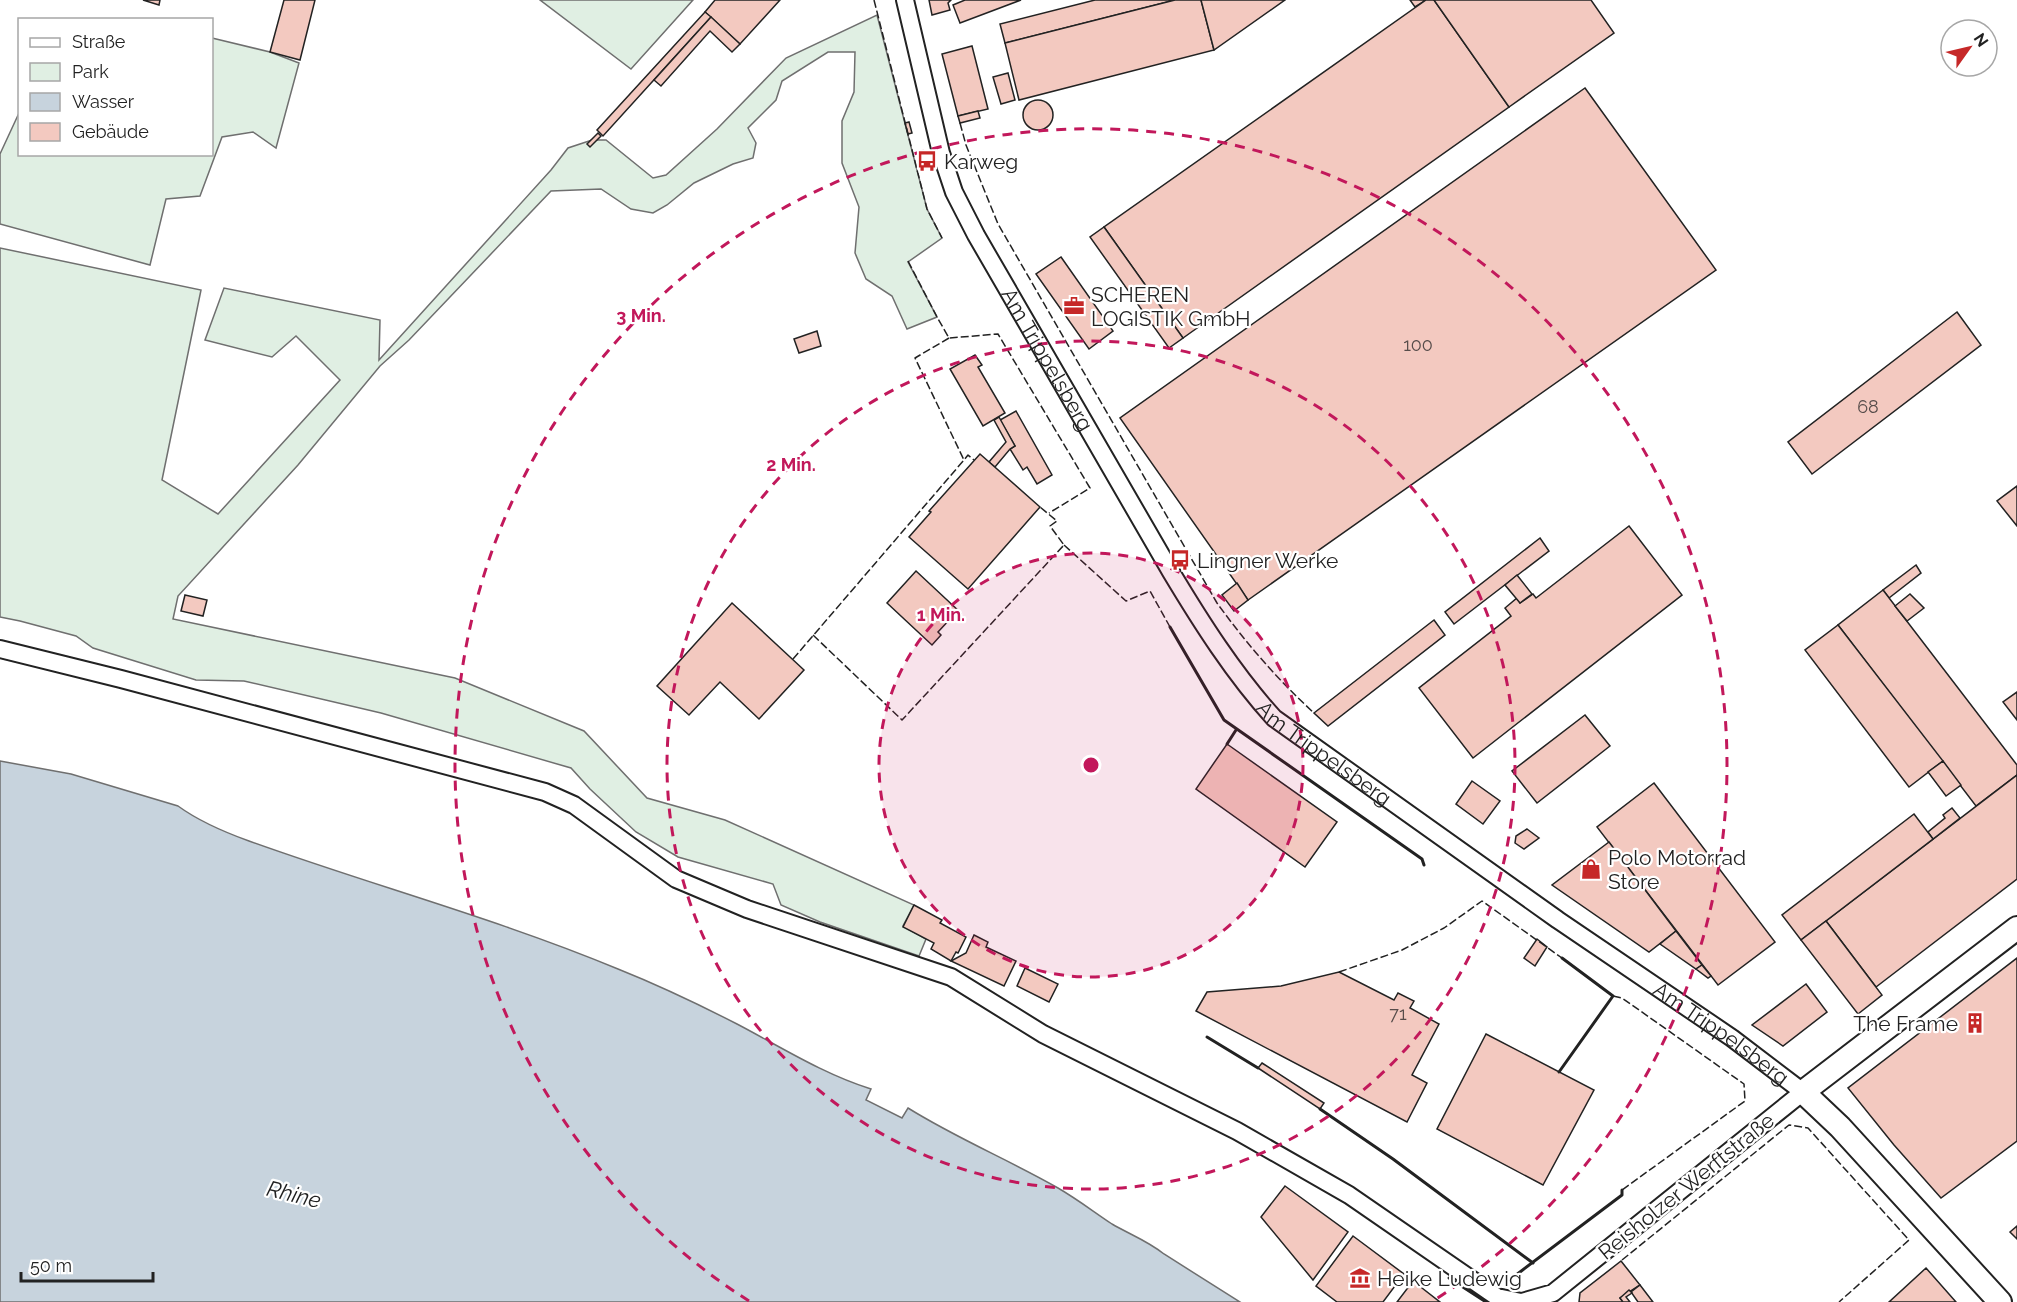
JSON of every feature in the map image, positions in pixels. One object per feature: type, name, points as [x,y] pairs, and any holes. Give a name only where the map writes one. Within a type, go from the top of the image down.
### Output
[{"type":"street","name":"Am Trippelsberg","points":[[905,0],[941,153],[954,192],[1171,572],[1194,610],[1252,694],[1274,718],[1558,920],[1732,1038],[1803,1092],[1840,1126],[2000,1302]]},
{"type":"street","name":"Reisholzer Werftstraße","points":[[0,649],[545,792],[574,806],[676,879],[747,909],[951,977],[1042,1034],[1237,1131],[1349,1195],[1497,1297],[1521,1302],[1557,1297],[1803,1092],[2017,928]]},
{"type":"green space","points":[[540,0],[693,0],[631,69]]},
{"type":"green space","points":[[877,15],[927,209],[942,238],[908,262],[937,317],[907,329],[892,296],[866,279],[855,253],[859,207],[842,163],[842,121],[854,92],[855,52],[828,52],[782,81],[776,100],[748,128],[756,143],[753,158],[733,164],[694,183],[667,205],[653,213],[631,209],[601,189],[551,191],[409,340],[380,366],[298,465],[178,596],[173,619],[455,678],[584,731],[647,798],[725,820],[914,905],[903,926],[926,939],[919,956],[820,922],[781,905],[773,884],[678,857],[636,832],[571,768],[381,713],[244,681],[196,680],[93,648],[76,636],[0,617],[0,248],[201,290],[162,480],[218,514],[340,380],[296,336],[272,357],[205,340],[224,288],[380,320],[379,360],[551,170],[568,148],[592,140],[606,140],[653,178],[666,175],[717,129],[786,58]]},
{"type":"green space","points":[[213,38],[270,52],[299,63],[276,148],[253,132],[222,137],[200,196],[166,199],[150,265],[0,224],[0,154],[18,115],[18,156],[213,156]]},
{"type":"water","name":"Rhine","points":[[0,761],[71,774],[178,806],[204,822],[240,838],[527,934],[678,995],[819,1068],[871,1089],[866,1100],[902,1118],[908,1108],[1039,1178],[1112,1224],[1152,1245],[1240,1302],[0,1302]]},
{"type":"building","points":[[143,0],[160,0],[159,5]]},
{"type":"building","points":[[284,0],[315,0],[300,60],[270,52]]},
{"type":"building","points":[[715,0],[780,0],[740,44],[705,12]]},
{"type":"building","points":[[929,0],[951,0],[948,3],[950,10],[932,15]]},
{"type":"building","points":[[965,0],[1021,0],[960,23],[953,5]]},
{"type":"building","points":[[1095,0],[1175,0],[1005,43],[1000,24]]},
{"type":"building","points":[[1175,0],[1201,0],[1214,50],[1019,100],[1005,43]]},
{"type":"building","points":[[1201,0],[1285,0],[1214,50]]},
{"type":"building","points":[[1410,0],[1426,0],[1415,7]]},
{"type":"building","points":[[1426,0],[1434,0],[1509,107],[1183,338],[1104,227]]},
{"type":"building","points":[[1434,0],[1591,0],[1614,33],[1509,107]]},
{"type":"building","points":[[705,12],[711,17],[603,136],[597,130]]},
{"type":"building","points":[[711,17],[740,44],[732,52],[710,31],[661,86],[654,80]]},
{"type":"building","points":[[972,46],[988,109],[958,116],[942,54]]},
{"type":"building","points":[[1008,73],[1015,100],[1001,104],[993,77]]},
{"type":"building","points":[[1585,88],[1716,270],[1248,600],[1120,418]]},
{"type":"building","points":[[1038,100],[1049,104],[1053,115],[1049,126],[1038,130],[1027,126],[1023,115],[1027,104]]},
{"type":"building","points":[[978,111],[980,118],[960,123],[958,116]]},
{"type":"building","points":[[909,122],[912,133],[908,134],[905,123]]},
{"type":"building","points":[[598,133],[601,136],[590,147],[587,144]]},
{"type":"building","points":[[1104,227],[1183,338],[1169,348],[1090,237]]},
{"type":"building","points":[[1061,257],[1113,331],[1089,349],[1036,274]]},
{"type":"building","points":[[1957,312],[1981,345],[1812,474],[1788,442]]},
{"type":"building","points":[[817,331],[821,346],[799,353],[794,339]]},
{"type":"building","points":[[975,355],[982,365],[978,367],[1005,413],[983,426],[950,369]]},
{"type":"building","points":[[1016,411],[1052,475],[1037,484],[1027,467],[1023,470],[1010,449],[1015,446],[1000,420]]},
{"type":"building","points":[[999,417],[1015,446],[995,467],[989,462],[1006,442],[994,420]]},
{"type":"building","points":[[980,454],[1040,507],[968,589],[909,537]]},
{"type":"building","points":[[2017,486],[2017,526],[1997,501]]},
{"type":"building","points":[[1629,526],[1682,595],[1473,758],[1419,688],[1511,616],[1505,608],[1517,598],[1520,603],[1533,594],[1536,598]]},
{"type":"building","points":[[1540,538],[1549,551],[1454,624],[1445,612]]},
{"type":"building","points":[[1916,565],[1921,573],[1889,598],[1883,590]]},
{"type":"building","points":[[916,571],[961,613],[954,621],[951,618],[938,632],[941,635],[932,645],[887,603]]},
{"type":"building","points":[[1517,575],[1532,594],[1520,603],[1505,585]]},
{"type":"building","points":[[1237,583],[1248,600],[1234,611],[1222,595]]},
{"type":"building","points":[[1883,590],[2017,765],[2017,775],[1976,806],[1838,625]]},
{"type":"building","points":[[1910,594],[1924,608],[1907,621],[1895,606]]},
{"type":"building","points":[[185,595],[207,600],[203,616],[181,611]]},
{"type":"building","points":[[732,603],[804,670],[759,719],[720,682],[689,715],[657,686]]},
{"type":"building","points":[[1434,620],[1445,635],[1328,726],[1314,713]]},
{"type":"building","points":[[1838,625],[1943,761],[1909,787],[1805,650]]},
{"type":"building","points":[[2017,692],[2017,720],[2003,702]]},
{"type":"building","points":[[1585,715],[1610,746],[1537,803],[1512,771]]},
{"type":"building","points":[[1227,744],[1337,822],[1305,867],[1196,789]]},
{"type":"building","points":[[1943,761],[1961,785],[1946,796],[1928,772]]},
{"type":"building","points":[[2017,775],[2017,879],[1876,987],[1826,921]]},
{"type":"building","points":[[1472,781],[1500,801],[1483,824],[1456,804]]},
{"type":"building","points":[[1654,783],[1775,942],[1718,985],[1597,827]]},
{"type":"building","points":[[1952,808],[1960,818],[1933,839],[1928,832],[1945,818],[1943,815]]},
{"type":"building","points":[[1914,814],[1933,839],[1801,940],[1782,915]]},
{"type":"building","points":[[1527,829],[1539,838],[1524,849],[1515,843],[1516,836]]},
{"type":"building","points":[[1609,842],[1676,931],[1649,952],[1552,885]]},
{"type":"building","points":[[914,905],[942,920],[940,923],[966,937],[951,961],[931,949],[934,943],[903,927]]},
{"type":"building","points":[[1826,921],[1882,995],[1858,1014],[1801,940]]},
{"type":"building","points":[[1676,931],[1702,965],[1696,969],[1660,944]]},
{"type":"building","points":[[974,935],[988,942],[986,947],[1016,961],[1004,986],[951,961],[966,953]]},
{"type":"building","points":[[1537,939],[1547,947],[1535,966],[1524,958]]},
{"type":"building","name":"The Frame","points":[[2017,958],[2017,1141],[1941,1198],[1848,1088]]},
{"type":"building","points":[[1702,965],[1711,976],[1708,978],[1696,969]]},
{"type":"building","points":[[1025,968],[1058,984],[1049,1002],[1017,986]]},
{"type":"building","points":[[1339,972],[1394,1000],[1398,993],[1414,1001],[1410,1008],[1439,1024],[1412,1075],[1427,1083],[1407,1122],[1196,1011],[1207,992],[1281,986]]},
{"type":"building","points":[[1806,984],[1827,1012],[1783,1046],[1752,1025]]},
{"type":"building","points":[[1486,1034],[1594,1090],[1543,1185],[1437,1129]]},
{"type":"building","points":[[1262,1063],[1324,1103],[1320,1109],[1258,1068]]},
{"type":"building","points":[[1285,1186],[1348,1232],[1313,1280],[1261,1217]]},
{"type":"building","points":[[2017,1226],[2017,1239],[2010,1232]]},
{"type":"building","points":[[1353,1236],[1404,1274],[1383,1302],[1337,1302],[1316,1286]]},
{"type":"building","points":[[1621,1261],[1640,1285],[1620,1298],[1623,1302],[1579,1302],[1580,1293]]},
{"type":"building","points":[[1926,1268],[1956,1302],[1889,1302]]},
{"type":"building","points":[[1413,1281],[1440,1302],[1397,1302]]},
{"type":"building","points":[[1640,1285],[1653,1302],[1638,1302],[1631,1292]]},
{"type":"building","points":[[1629,1290],[1632,1293],[1626,1297],[1630,1302],[1623,1302],[1620,1298]]},
{"type":"fence","points":[[874,0],[927,209],[942,238]]},
{"type":"fence","points":[[960,123],[966,145],[998,224],[1217,603],[1262,660],[1314,713]]},
{"type":"fence","points":[[908,261],[949,338],[998,334],[1090,488],[1049,513]]},
{"type":"fence","points":[[949,338],[915,358],[964,460]]},
{"type":"fence","points":[[793,659],[968,455],[974,460]]},
{"type":"fence","points":[[813,635],[902,720],[1064,545],[1050,526],[1057,521],[1040,507]]},
{"type":"fence","points":[[1064,545],[1126,601],[1150,591],[1170,627]]},
{"type":"fence","points":[[1339,972],[1402,950],[1444,928],[1482,901],[1562,958]]},
{"type":"fence","points":[[1613,996],[1622,998],[1744,1084],[1745,1101],[1622,1190]]},
{"type":"fence","points":[[1622,1260],[1789,1125],[1808,1128],[1909,1240],[1839,1302]]},
{"type":"wall","points":[[1170,627],[1224,720],[1422,859],[1424,865]]},
{"type":"wall","points":[[1227,744],[1236,730]]},
{"type":"wall","points":[[1559,1072],[1613,996],[1562,958]]},
{"type":"wall","points":[[1207,1037],[1258,1068]]},
{"type":"wall","points":[[1320,1109],[1393,1159],[1533,1263]]},
{"type":"wall","points":[[1516,1275],[1622,1195],[1622,1190]]},
{"type":"wall","points":[[1449,1278],[1486,1302]]},
{"type":"place","name":"Karweg","points":[[927,161]]},
{"type":"place","name":"SCHEREN LOGISTIK GmbH","points":[[1074,306]]},
{"type":"place","name":"Lingner Werke","points":[[1180,560]]},
{"type":"place","name":"Polo Motorrad Store","points":[[1591,869]]},
{"type":"place","name":"The Frame","points":[[1975,1023]]},
{"type":"place","name":"Heike Ludewig","points":[[1360,1278]]}]
